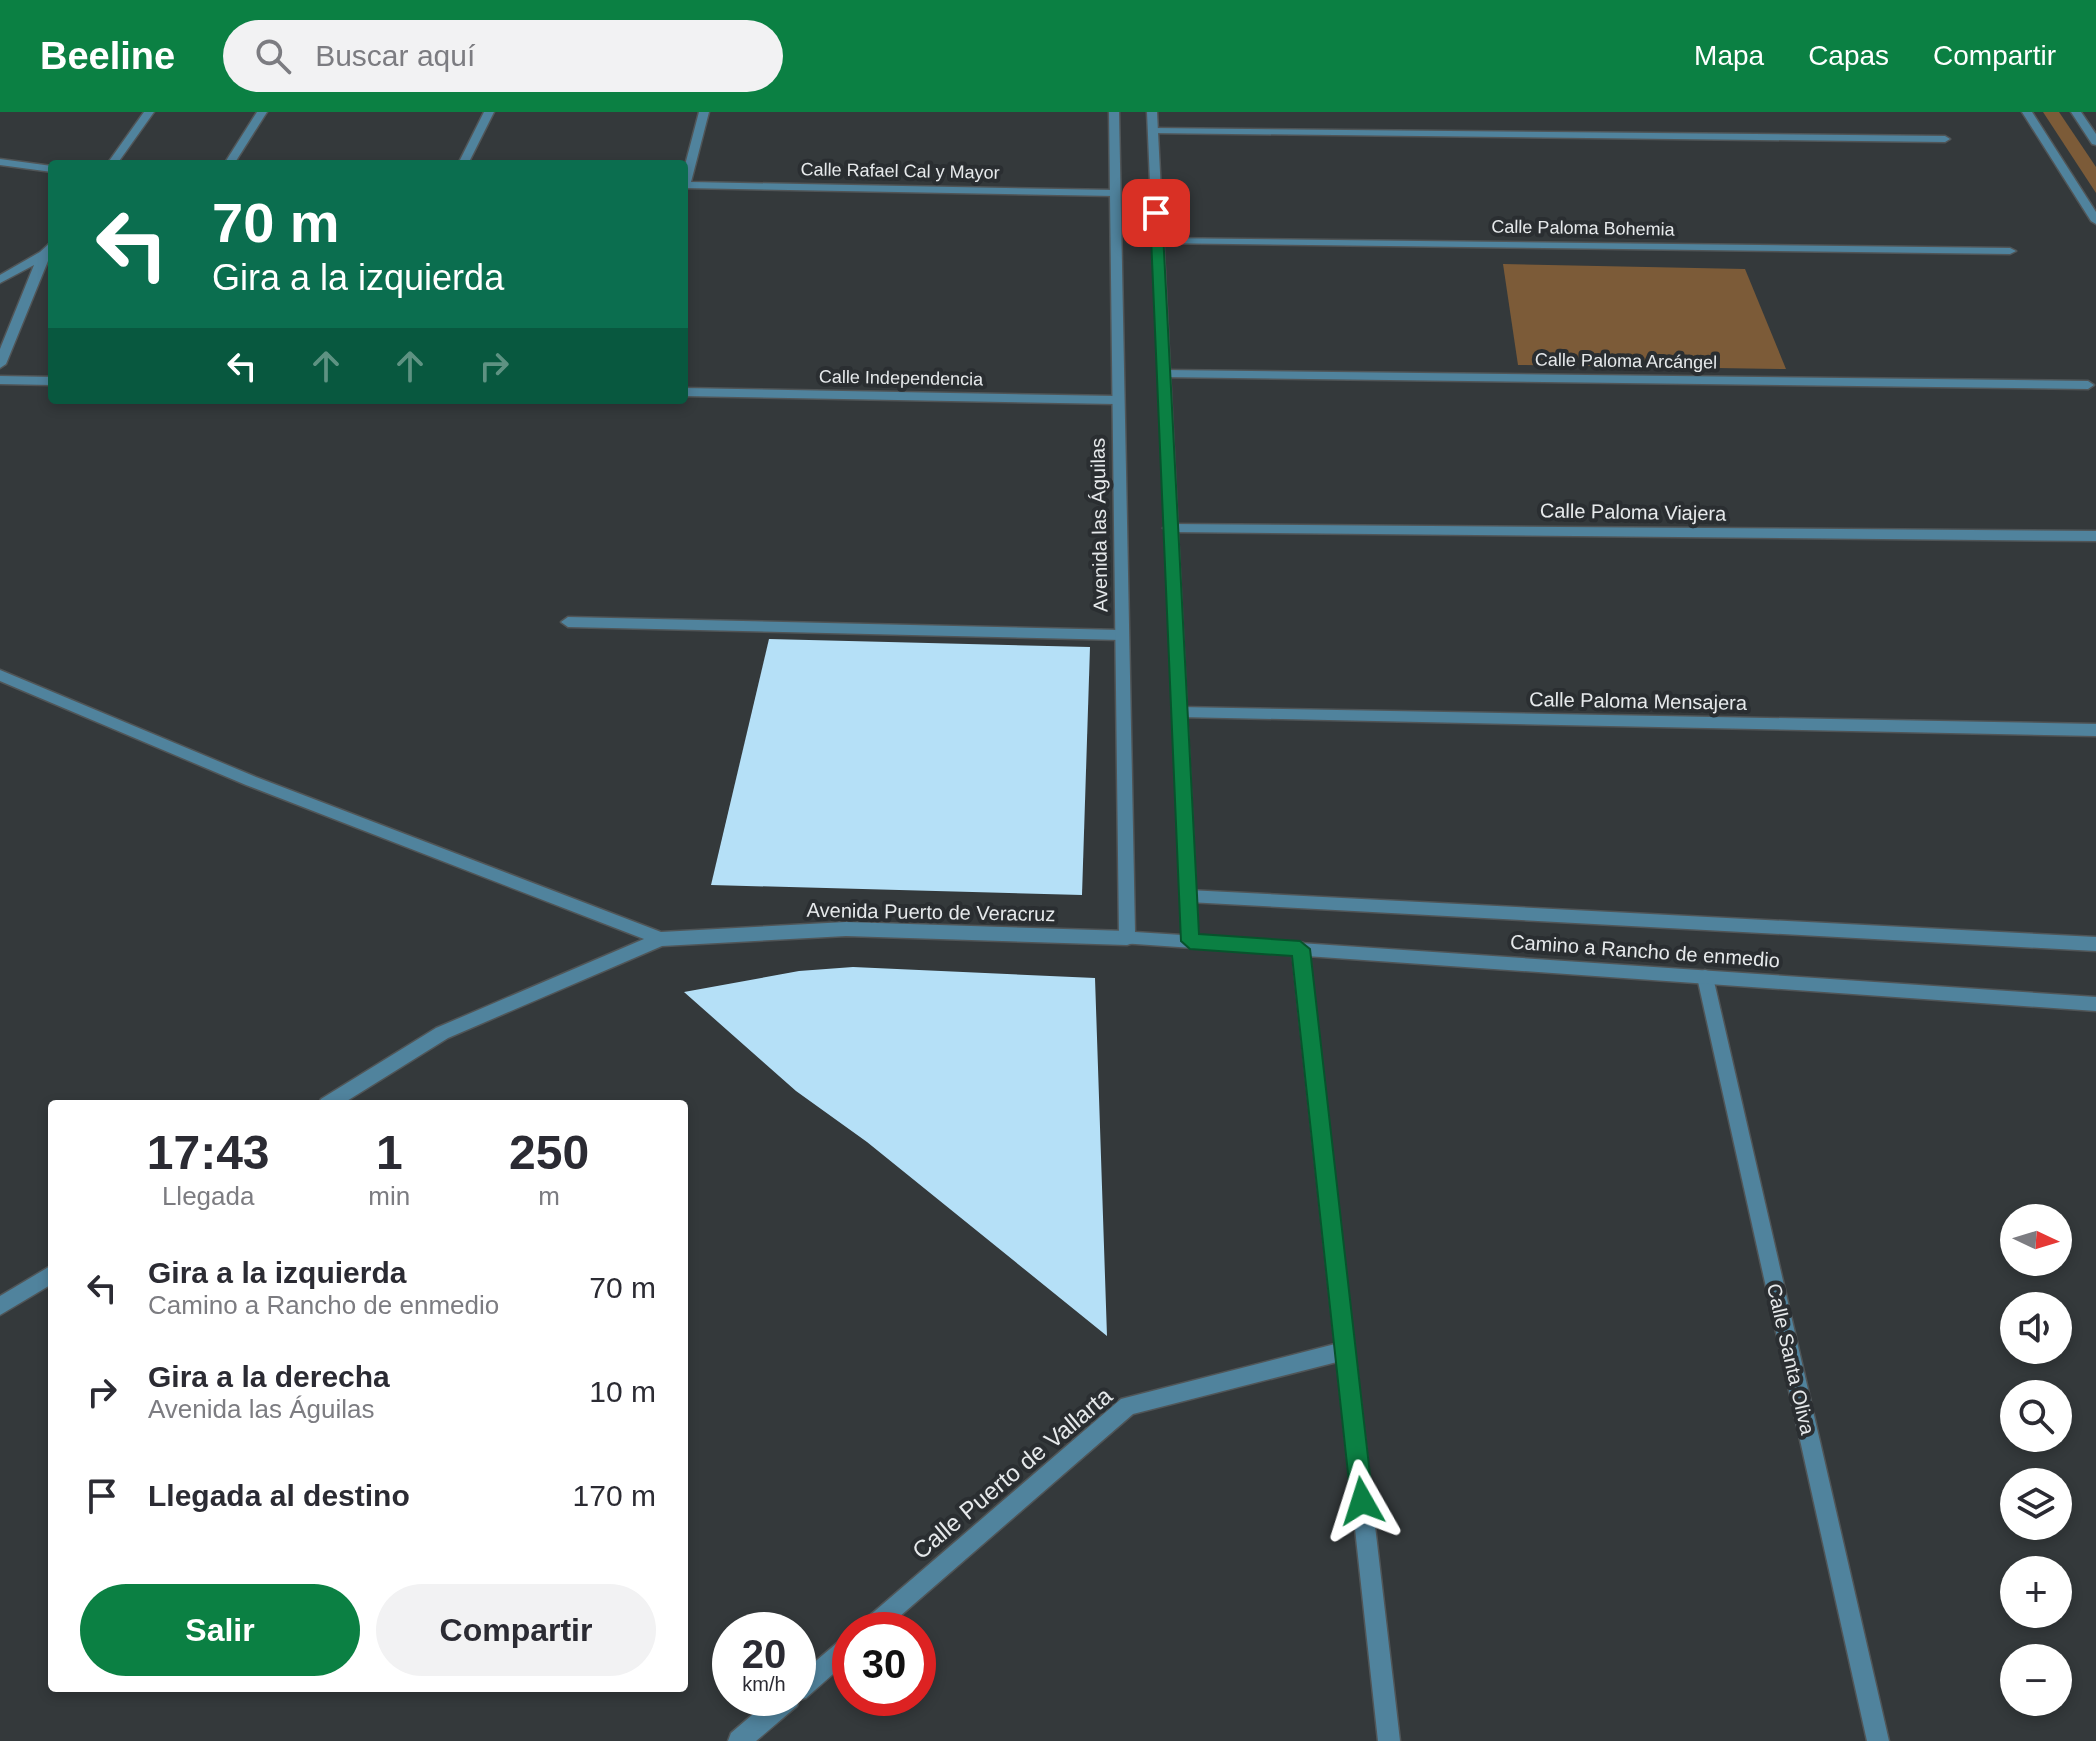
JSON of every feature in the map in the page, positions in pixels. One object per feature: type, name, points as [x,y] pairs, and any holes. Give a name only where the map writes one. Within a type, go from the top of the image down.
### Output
[{"type":"street","points":[[115,160],[149,112]]},
{"type":"street","points":[[232,160],[262,112]]},
{"type":"street","points":[[465,160],[489,112]]},
{"type":"street","points":[[688,170],[704,112]]},
{"type":"street","name":"Avenida las Águilas","points":[[1114,112],[1116,400],[1127,938]]},
{"type":"street","points":[[1152,112],[1190,941]]},
{"type":"street","points":[[2027,112],[2096,221]]},
{"type":"street","points":[[2076,112],[2096,142]]},
{"type":"street","points":[[1153,131],[1945,139]]},
{"type":"street","points":[[0,162],[48,168]]},
{"type":"street","name":"Calle Rafael Cal y Mayor","points":[[688,185],[1115,193]]},
{"type":"street","name":"Calle Paloma Bohemia","points":[[1157,241],[2010,251]]},
{"type":"street","points":[[0,280],[48,249]]},
{"type":"street","points":[[0,364],[48,249]]},
{"type":"street","name":"Calle Paloma Arcángel","points":[[1165,374],[2088,385]]},
{"type":"street","points":[[0,380],[48,381]]},
{"type":"street","name":"Calle Independencia","points":[[688,392],[1116,400]]},
{"type":"street","name":"Calle Paloma Viajera","points":[[1170,528],[2096,536]]},
{"type":"street","points":[[568,622],[1121,635]]},
{"type":"street","points":[[0,675],[251,781],[661,939]]},
{"type":"street","name":"Calle Paloma Mensajera","points":[[1180,712],[2096,730]]},
{"type":"street","points":[[1188,896],[2096,944]]},
{"type":"street","name":"Avenida Puerto de Veracruz","points":[[333,1100],[442,1033],[661,939],[846,929],[1190,941]]},
{"type":"street","name":"Camino a Rancho de enmedio","points":[[1190,941],[2096,1004]]},
{"type":"street","points":[[1300,949],[1389,1741]]},
{"type":"street","name":"Calle Santa Oliva","points":[[1705,977],[1878,1741]]},
{"type":"street","points":[[0,1306],[48,1276]]},
{"type":"street","name":"Calle Puerto de Vallarta","points":[[889,1612],[1128,1406],[1345,1351]]},
{"type":"street","points":[[816,1674],[832,1661]]},
{"type":"street","points":[[739,1741],[768,1716]]},
{"type":"shaded area","points":[[2043,112],[2059,112],[2096,167],[2096,193]]},
{"type":"shaded area","points":[[1503,264],[1745,269],[1786,369],[1518,365]]},
{"type":"building","points":[[769,639],[1090,647],[1082,895],[711,885]]},
{"type":"building","points":[[853,967],[1095,978],[1107,1336],[867,1142],[796,1091],[684,992],[799,971]]},
{"type":"route","points":[[1156,213],[1190,941],[1300,949],[1362,1501]]}]
